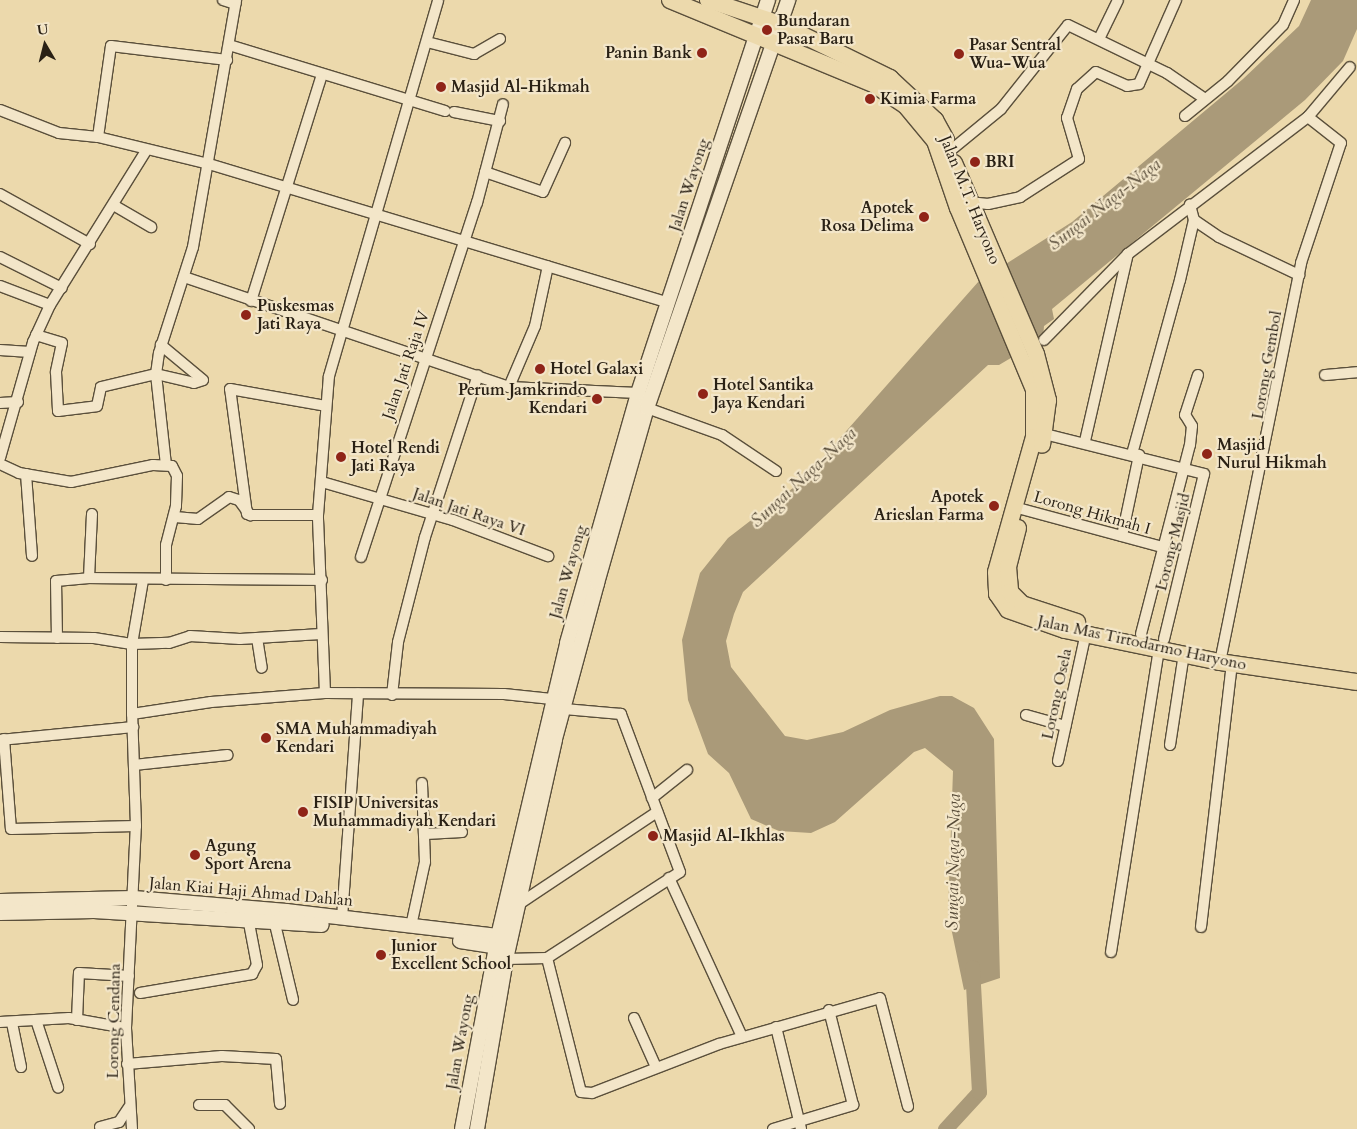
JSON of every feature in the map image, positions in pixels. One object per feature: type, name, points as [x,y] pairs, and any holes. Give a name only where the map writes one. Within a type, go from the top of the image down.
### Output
[{"type":"highway","name":"Jalan M.T. Haryono","points":[[670,0],[754,37],[874,85],[921,122],[935,141],[1030,358]]},
{"type":"highway","name":"Jalan M.T. Haryono","points":[[708,0],[780,24],[890,78],[934,120],[950,151],[991,269]]},
{"type":"highway","name":"Jalan Mas Tirtodarmo Haryono","points":[[1030,358],[1048,400],[1045,434],[996,572],[1001,602],[1018,616],[1086,633],[1162,644],[1225,659],[1357,671]]},
{"type":"highway","name":"Jalan Mas Tirtodarmo Haryono","points":[[1030,358],[1036,412],[1007,578],[1015,600],[1070,620],[1141,634],[1184,653],[1357,682]]},
{"type":"main road","name":"Jalan Wayong","points":[[463,1123],[494,941],[552,699],[638,393],[754,37],[768,0]]},
{"type":"main road","name":"Jalan Wayong","points":[[478,1124],[506,959],[564,709],[647,408],[734,147],[774,45],[788,0]]},
{"type":"main road","name":"Jalan Kiai Haji Ahmad Dahlan","points":[[0,901],[134,898],[411,926],[494,941]]},
{"type":"main road","name":"Jalan Kiai Haji Ahmad Dahlan","points":[[0,913],[133,913],[248,918],[494,941]]},
{"type":"main road","points":[[463,1123],[478,1124]]},
{"type":"street","points":[[166,580],[166,545],[175,517],[176,476],[166,465],[156,374],[160,345],[187,278],[209,164],[235,2],[222,0]]},
{"type":"street","points":[[325,693],[321,634],[322,580],[318,515],[322,482],[326,406],[340,328],[411,102],[438,0]]},
{"type":"street","points":[[1098,39],[1118,0]]},
{"type":"street","points":[[968,202],[1009,200],[1069,168],[1080,154],[1067,118],[1082,81],[1100,72],[1136,86],[1149,64],[1176,0]]},
{"type":"street","points":[[1185,116],[1283,25],[1294,0]]},
{"type":"street","points":[[950,151],[990,120],[1068,25],[1149,64],[1205,99]]},
{"type":"street","points":[[427,42],[474,54],[500,39]]},
{"type":"street","points":[[229,45],[411,102],[500,121]]},
{"type":"street","points":[[98,137],[102,82],[111,46],[227,60]]},
{"type":"street","points":[[1044,340],[1128,254],[1308,117],[1350,67]]},
{"type":"street","points":[[251,301],[322,75]]},
{"type":"street","name":"Jalan Jati Raja IV","points":[[361,556],[377,496],[486,172],[503,104]]},
{"type":"street","points":[[0,110],[59,133],[98,137],[146,151],[209,164],[287,190],[668,303]]},
{"type":"street","name":"Lorong Gembol","points":[[1201,927],[1225,659],[1299,275],[1341,143],[1308,117]]},
{"type":"street","points":[[486,172],[544,192],[565,142]]},
{"type":"street","points":[[0,458],[18,402],[30,352],[50,305],[115,206],[146,151]]},
{"type":"street","points":[[0,194],[90,244]]},
{"type":"street","points":[[1122,536],[1136,455],[1166,343],[1194,220],[1190,205]]},
{"type":"street","points":[[115,206],[151,227]]},
{"type":"street","points":[[1194,220],[1219,238],[1299,275]]},
{"type":"street","points":[[1085,441],[1128,254]]},
{"type":"street","points":[[0,257],[62,288]]},
{"type":"street","points":[[508,387],[535,326],[548,266]]},
{"type":"street","points":[[187,278],[251,301],[340,328],[508,387],[638,393]]},
{"type":"street","points":[[0,286],[50,305]]},
{"type":"street","points":[[36,335],[62,343],[56,372],[56,411],[97,406],[102,387],[156,374],[194,383],[203,380],[160,345]]},
{"type":"street","points":[[0,350],[30,352]]},
{"type":"street","points":[[1325,375],[1357,372]]},
{"type":"street","points":[[1141,634],[1162,548],[1185,468],[1192,426],[1185,415],[1198,375]]},
{"type":"street","points":[[392,695],[398,642],[432,515],[478,376]]},
{"type":"street","points":[[247,514],[230,390],[326,406]]},
{"type":"street","points":[[0,403],[18,402]]},
{"type":"street","points":[[647,408],[722,435],[776,470]]},
{"type":"street","points":[[1045,434],[1085,441],[1185,468]]},
{"type":"street","points":[[0,464],[26,474],[79,482],[166,465]]},
{"type":"street","name":"Lorong Masjid","points":[[1162,644],[1205,476],[1185,468]]},
{"type":"street","points":[[26,474],[32,556]]},
{"type":"street","name":"Jalan Jati Raya VI","points":[[322,482],[377,496],[548,556]]},
{"type":"street","points":[[175,517],[198,518],[225,497],[239,500],[247,514]]},
{"type":"street","name":"Lorong Hikmah I","points":[[1019,508],[1162,548]]},
{"type":"street","points":[[89,578],[92,514]]},
{"type":"street","points":[[247,514],[318,515]]},
{"type":"street","points":[[57,638],[56,581],[89,578],[143,580],[322,580]]},
{"type":"street","name":"Lorong Cendana","points":[[132,1129],[129,1106],[126,1028],[134,898],[136,826],[132,714],[132,644],[143,580]]},
{"type":"street","name":"Lorong Osela","points":[[1058,761],[1086,633]]},
{"type":"street","points":[[0,637],[57,638],[132,644],[169,643],[190,636],[257,638],[321,634]]},
{"type":"street","points":[[257,638],[262,668]]},
{"type":"street","points":[[1111,952],[1162,644]]},
{"type":"street","points":[[1170,745],[1184,653]]},
{"type":"street","points":[[132,714],[211,702],[325,693],[392,695],[504,694],[552,699]]},
{"type":"street","points":[[342,918],[358,694]]},
{"type":"street","points":[[506,959],[546,958],[680,872],[621,714],[564,709]]},
{"type":"street","points":[[1026,715],[1065,726]]},
{"type":"street","points":[[133,726],[2,739],[11,829],[136,826]]},
{"type":"street","points":[[134,765],[227,755]]},
{"type":"street","points":[[652,798],[687,770]]},
{"type":"street","points":[[411,926],[423,876],[426,834],[422,783]]},
{"type":"street","points":[[519,904],[657,812]]},
{"type":"street","points":[[426,834],[462,832]]},
{"type":"street","points":[[669,878],[742,1037]]},
{"type":"street","points":[[140,993],[252,974],[257,964],[248,918]]},
{"type":"street","points":[[274,920],[293,1000]]},
{"type":"street","points":[[546,958],[581,1092],[592,1093],[655,1065],[742,1037],[829,1010],[882,998],[908,1106]]},
{"type":"street","points":[[77,1020],[79,973],[129,976]]},
{"type":"street","points":[[773,1129],[800,1125],[853,1105],[829,1010]]},
{"type":"street","points":[[634,1018],[655,1065]]},
{"type":"street","points":[[36,1020],[58,1087]]},
{"type":"street","points":[[0,1022],[77,1020],[126,1028]]},
{"type":"street","points":[[12,1023],[22,1067]]},
{"type":"street","points":[[776,1027],[800,1125]]},
{"type":"street","points":[[127,1064],[222,1056],[276,1059],[280,1104]]},
{"type":"street","points":[[199,1105],[225,1105],[249,1129]]},
{"type":"street","points":[[100,1127],[119,1122],[129,1106]]},
{"type":"water","points":[[1311,0],[1357,0],[1357,29],[1343,61],[1305,100],[1052,309],[1054,319],[1044,326],[1043,339],[999,365],[988,365],[743,592],[734,614],[726,641],[731,667],[785,736],[807,740],[843,732],[890,710],[940,696],[952,696],[974,708],[994,739],[1000,978],[964,990],[948,913],[953,771],[925,748],[914,752],[835,822],[811,833],[779,831],[751,819],[729,773],[708,754],[688,700],[682,640],[700,573],[728,538],[802,481],[979,281],[1072,222],[1243,79],[1299,26]]},
{"type":"waterway","name":"Sungai Naga-Naga","points":[[945,1129],[979,1092],[972,967]]},
{"type":"place","name":"Bundaran Pasar Baru","points":[[767,30]]},
{"type":"place","name":"Panin Bank","points":[[702,53]]},
{"type":"place","name":"Pasar Sentral Wua-Wua","points":[[959,54]]},
{"type":"place","name":"Masjid Al-Hikmah","points":[[441,87]]},
{"type":"place","name":"Kimia Farma","points":[[870,99]]},
{"type":"place","name":"BRI","points":[[975,162]]},
{"type":"place","name":"Apotek Rosa Delima","points":[[924,217]]},
{"type":"place","name":"Puskesmas Jati Raya","points":[[246,315]]},
{"type":"place","name":"Hotel Galaxi","points":[[540,369]]},
{"type":"place","name":"Hotel Santika Jaya Kendari","points":[[703,394]]},
{"type":"place","name":"Perum Jamkrindo Kendari","points":[[597,399]]},
{"type":"place","name":"Masjid Nurul Hikmah","points":[[1207,454]]},
{"type":"place","name":"Hotel Rendi Jati Raya","points":[[341,457]]},
{"type":"place","name":"Apotek Arieslan Farma","points":[[994,506]]},
{"type":"place","name":"SMA Muhammadiyah Kendari","points":[[266,738]]},
{"type":"place","name":"FISIP Universitas Muhammadiyah Kendari","points":[[303,812]]},
{"type":"place","name":"Masjid Al-Ikhlas","points":[[653,836]]},
{"type":"place","name":"Agung Sport Arena","points":[[195,855]]},
{"type":"place","name":"Junior Excellent School","points":[[381,955]]}]
